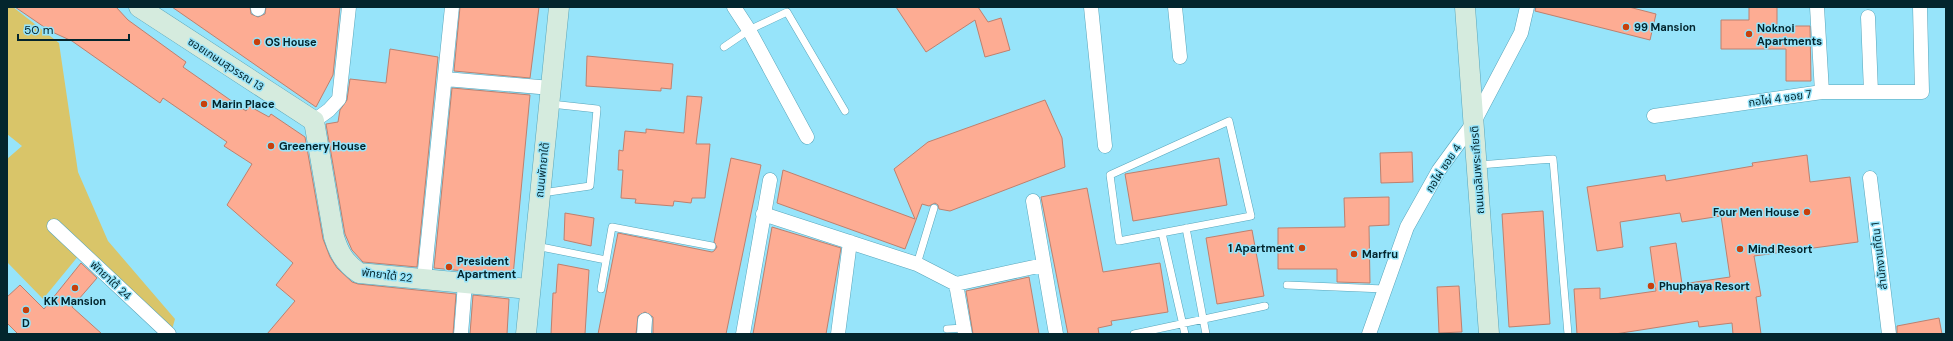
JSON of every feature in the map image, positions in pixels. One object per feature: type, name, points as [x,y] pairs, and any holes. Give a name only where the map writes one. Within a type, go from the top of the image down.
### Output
[{"type":"main road","name":"ซอยเกษมสุวรรณ 13","points":[[139,7],[314,121]]},
{"type":"main road","name":"ถนนพัทยาใต้","points":[[526,334],[529,289],[559,7]]},
{"type":"main road","name":"ถนนเฉลิมพระเกียรติ","points":[[1465,7],[1489,334]]},
{"type":"main road","name":"พัทยาใต้ 22","points":[[314,121],[334,237],[340,254],[347,264],[359,273],[529,289]]},
{"type":"street","points":[[314,121],[329,110],[338,100],[349,7]]},
{"type":"street","points":[[424,279],[452,7]]},
{"type":"street","points":[[734,7],[749,30],[807,137]]},
{"type":"street","points":[[1091,7],[1105,146]]},
{"type":"street","points":[[1175,7],[1180,57]]},
{"type":"street","name":"กอไผ่ ซอย 4","points":[[1369,334],[1407,227],[1440,170],[1474,122],[1521,33],[1527,7]]},
{"type":"street","name":"กอไผ่ 4 ซอย 7","points":[[1654,116],[1822,92],[1817,7]]},
{"type":"street","points":[[1822,92],[1922,92],[1920,7]]},
{"type":"street","points":[[1868,17],[1871,92]]},
{"type":"street","points":[[445,78],[550,96]]},
{"type":"street","name":"สำนักงานที่ดิน 1","points":[[1870,178],[1889,334]]},
{"type":"street","points":[[743,334],[770,180]]},
{"type":"street","points":[[1033,201],[1056,334]]},
{"type":"street","points":[[763,214],[917,264],[956,284],[1043,265]]},
{"type":"street","name":"พัทยาใต้ 24","points":[[54,226],[169,334]]},
{"type":"street","points":[[838,334],[850,242]]},
{"type":"street","points":[[461,334],[465,283]]},
{"type":"street","points":[[956,284],[964,331]]},
{"type":"street","points":[[644,334],[645,320]]},
{"type":"lane","points":[[724,47],[749,30],[787,12],[845,111]]},
{"type":"lane","points":[[539,193],[590,186],[597,109],[550,96]]},
{"type":"lane","points":[[1229,121],[1251,216],[1162,233],[1119,241],[1110,175],[1229,121]]},
{"type":"lane","points":[[1477,165],[1553,159],[1568,334]]},
{"type":"lane","points":[[917,264],[934,208]]},
{"type":"lane","points":[[601,289],[612,227],[712,246]]},
{"type":"lane","points":[[1186,228],[1206,334]]},
{"type":"lane","points":[[1162,233],[1185,334]]},
{"type":"lane","points":[[534,246],[606,260]]},
{"type":"lane","points":[[1287,285],[1384,289]]},
{"type":"lane","points":[[1134,334],[1265,306]]},
{"type":"lane","points":[[947,329],[964,331]]},
{"type":"shaded area","points":[[7,7],[13,7],[59,43],[78,172],[108,241],[175,319],[171,333],[84,249],[43,299],[7,262],[7,159],[22,146],[7,134]]},
{"type":"building","points":[[15,7],[116,7],[128,20],[186,62],[183,67],[246,111],[249,106],[269,117],[271,114],[305,137],[323,239],[330,257],[337,268],[352,282],[358,284],[456,294],[453,334],[267,334],[295,301],[276,285],[293,263],[227,205],[252,164],[224,146],[227,142],[163,98],[160,103],[72,41],[50,31]]},
{"type":"building","points":[[172,7],[250,7],[251,14],[258,17],[265,14],[266,7],[340,7],[333,75],[316,107]]},
{"type":"building","points":[[460,7],[539,7],[530,78],[454,71]]},
{"type":"building","points":[[896,7],[978,7],[988,22],[1001,18],[1010,50],[985,57],[975,20],[926,52]]},
{"type":"building","name":"99 Mansion","points":[[1536,7],[1629,7],[1656,14],[1650,40],[1535,11]]},
{"type":"building","points":[[1749,7],[1777,7],[1777,26],[1810,26],[1811,81],[1786,81],[1786,49],[1721,49],[1721,20],[1749,20]]},
{"type":"building","points":[[390,49],[438,57],[417,267],[363,262],[352,250],[345,234],[326,124],[338,122],[340,110],[347,100],[350,79],[386,83]]},
{"type":"building","points":[[587,56],[673,64],[671,89],[661,88],[661,91],[586,86]]},
{"type":"building","points":[[452,88],[530,95],[513,276],[434,268]]},
{"type":"building","points":[[687,96],[702,97],[696,144],[710,144],[705,198],[692,198],[691,203],[674,201],[673,206],[635,203],[636,199],[621,198],[623,170],[618,170],[619,150],[623,151],[625,131],[646,133],[646,129],[684,133]]},
{"type":"building","points":[[1045,100],[1062,138],[1065,167],[950,211],[939,209],[938,205],[935,203],[929,206],[922,204],[905,249],[777,203],[783,170],[915,219],[894,169],[928,142]]},
{"type":"building","points":[[1412,152],[1413,182],[1381,183],[1380,153]]},
{"type":"building","points":[[1807,155],[1810,182],[1850,177],[1858,242],[1754,256],[1761,296],[1756,297],[1761,334],[1733,334],[1732,323],[1699,327],[1698,321],[1615,334],[1577,334],[1574,289],[1600,288],[1600,299],[1656,291],[1650,247],[1676,243],[1682,284],[1730,277],[1721,216],[1682,222],[1680,213],[1620,222],[1623,247],[1597,251],[1587,187],[1665,175],[1666,181],[1753,166],[1752,163]]},
{"type":"building","points":[[731,158],[761,165],[726,334],[653,334],[653,317],[645,312],[638,316],[636,334],[598,334],[618,233],[712,252],[714,251],[717,247],[714,242]]},
{"type":"building","points":[[1219,158],[1227,205],[1133,221],[1125,174]]},
{"type":"building","points":[[1087,188],[1103,272],[1160,263],[1168,312],[1111,321],[1112,325],[1098,328],[1099,334],[1068,334],[1041,197]]},
{"type":"building","points":[[1389,197],[1389,225],[1369,226],[1370,283],[1337,282],[1337,269],[1278,269],[1278,228],[1345,227],[1344,198]]},
{"type":"building","points":[[1543,211],[1550,324],[1509,327],[1502,214]]},
{"type":"building","points":[[565,213],[594,218],[591,246],[564,240]]},
{"type":"building","points":[[772,227],[841,248],[826,334],[753,334]]},
{"type":"building","points":[[1252,230],[1264,296],[1217,304],[1206,238]]},
{"type":"building","points":[[81,263],[97,278],[72,307],[102,334],[18,334],[7,323],[7,297],[20,285],[44,309]]},
{"type":"building","points":[[558,264],[589,270],[585,334],[551,334],[553,293],[556,293]]},
{"type":"building","points":[[1029,277],[1039,334],[973,334],[966,291]]},
{"type":"building","points":[[1459,286],[1462,332],[1439,333],[1437,287]]},
{"type":"building","points":[[473,295],[509,299],[507,334],[470,334]]},
{"type":"building","points":[[1939,318],[1942,334],[1897,334],[1897,326]]},
{"type":"place","name":"99 Mansion","points":[[1626,27]]},
{"type":"place","name":"Noknoi Apartments","points":[[1749,34]]},
{"type":"place","name":"OS House","points":[[257,42]]},
{"type":"place","name":"Marin Place","points":[[204,104]]},
{"type":"place","name":"Greenery House","points":[[271,146]]},
{"type":"place","name":"Four Men House","points":[[1807,212]]},
{"type":"place","name":"1 Apartment","points":[[1302,248]]},
{"type":"place","name":"Mind Resort","points":[[1740,249]]},
{"type":"place","name":"Marfru","points":[[1354,254]]},
{"type":"place","name":"President Apartment","points":[[449,267]]},
{"type":"place","name":"Phuphaya Resort","points":[[1651,286]]},
{"type":"place","name":"KK Mansion","points":[[75,288]]},
{"type":"place","name":"D","points":[[26,310]]}]
